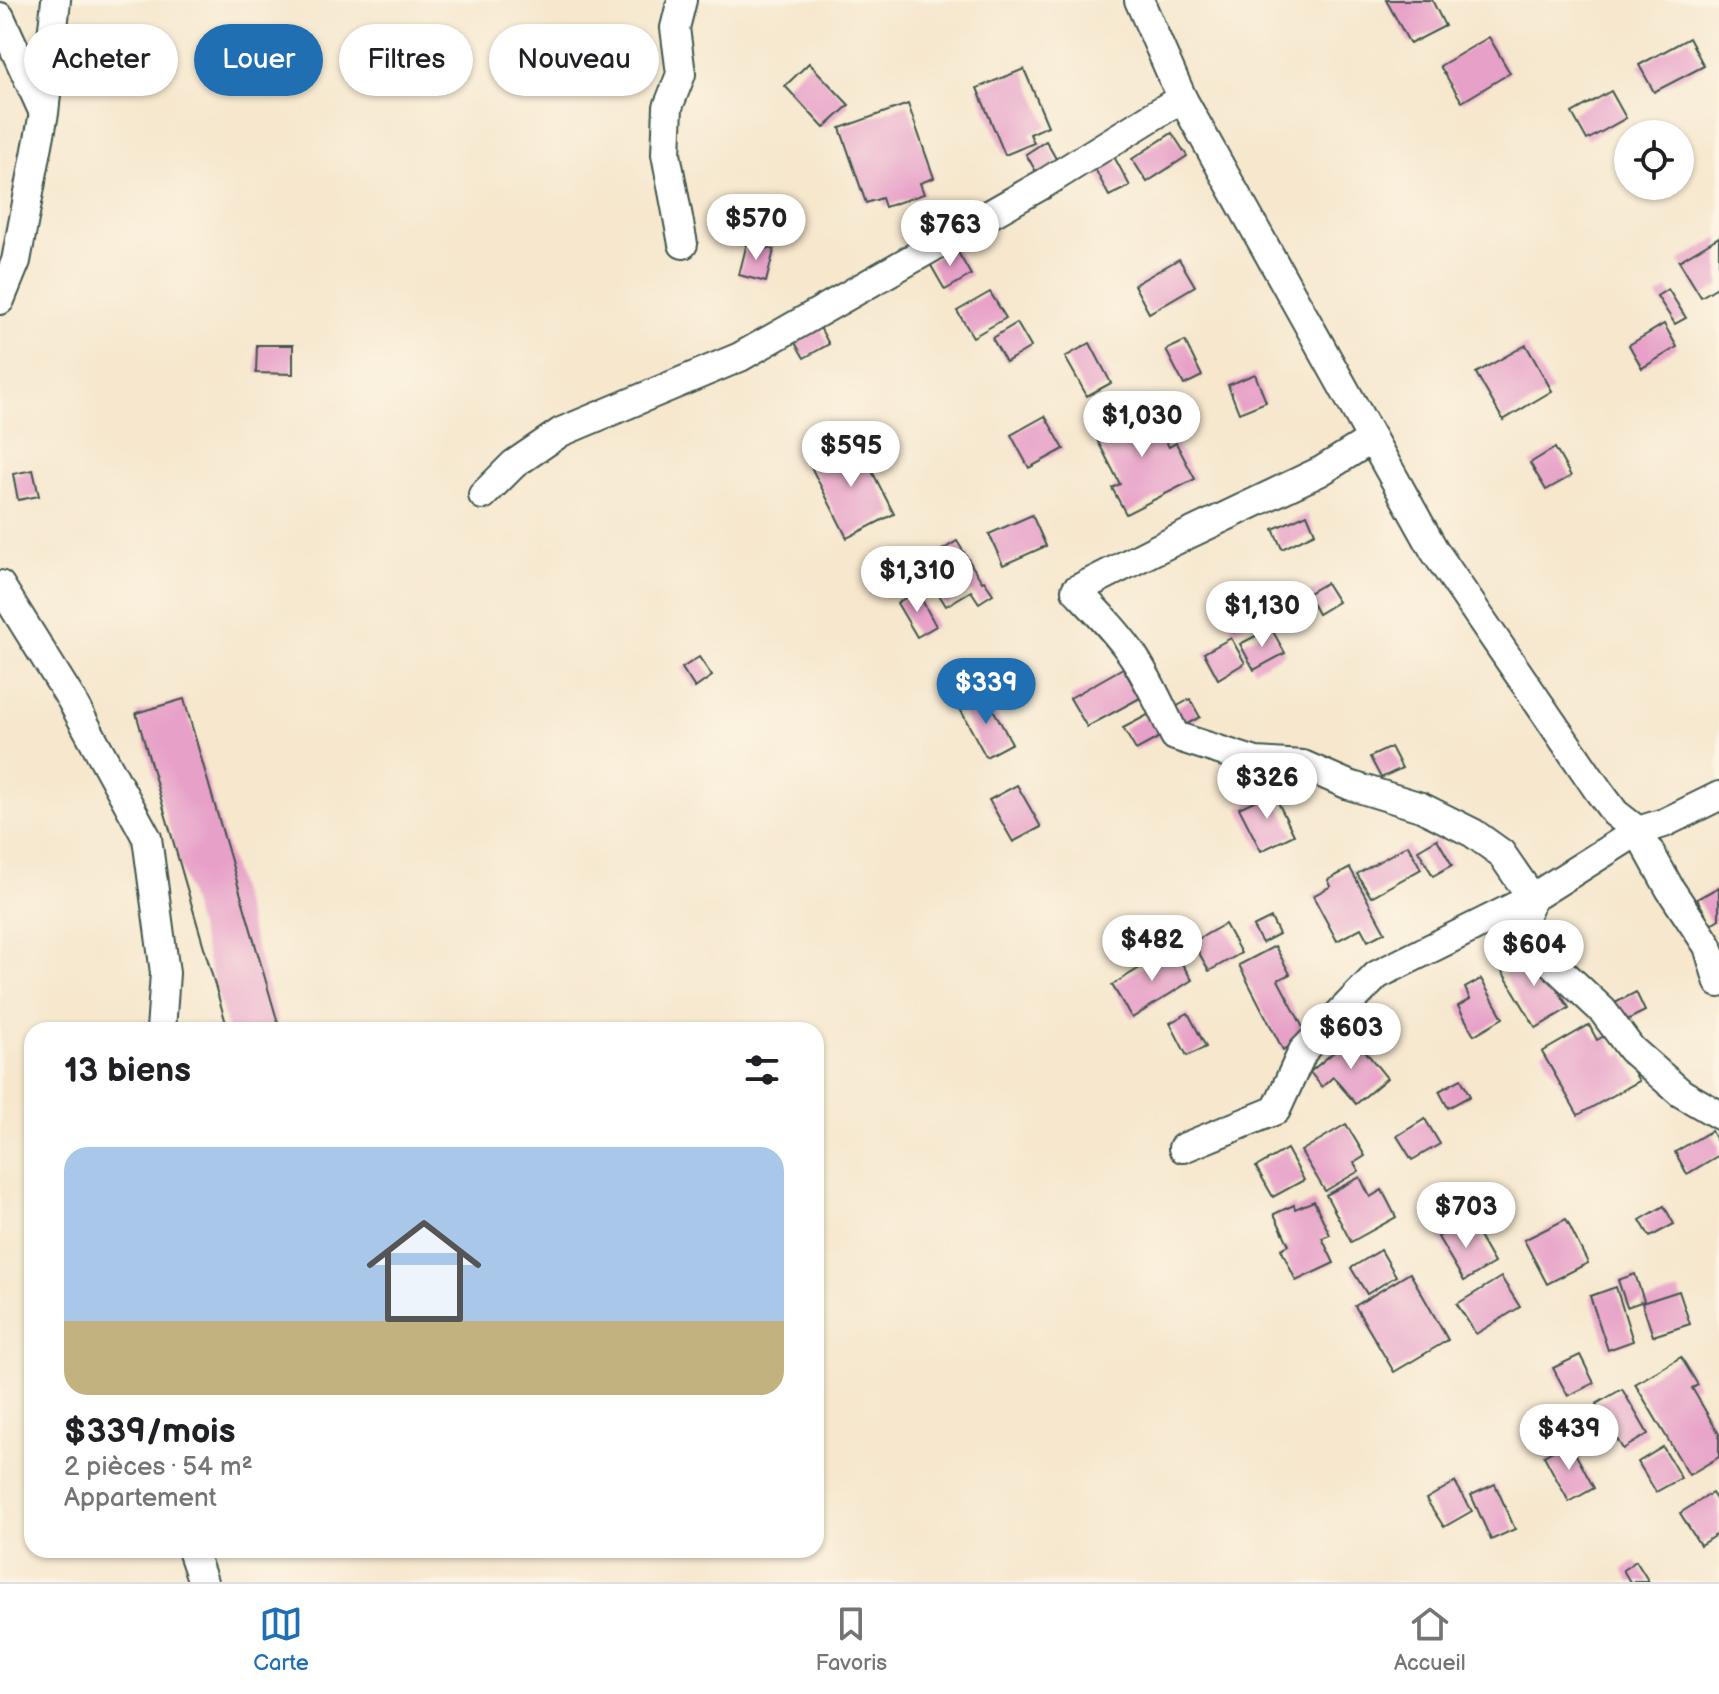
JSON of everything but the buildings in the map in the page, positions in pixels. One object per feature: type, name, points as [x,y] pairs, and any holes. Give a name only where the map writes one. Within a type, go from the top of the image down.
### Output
[{"type":"street","points":[[0,300],[16,261],[44,113],[56,0]]},
{"type":"street","points":[[682,0],[675,28],[681,74],[668,107],[666,154],[683,244]]},
{"type":"street","points":[[1139,0],[1182,98],[1442,563],[1598,790],[1615,813],[1638,831],[1670,889],[1715,947],[1719,983]]},
{"type":"street","points":[[0,17],[44,113]]},
{"type":"street","points":[[483,495],[514,464],[561,432],[740,357],[1032,191],[1182,98]]},
{"type":"street","points":[[1372,439],[1321,471],[1076,590],[1132,655],[1175,736],[1256,762],[1303,765],[1349,785],[1421,807],[1473,833],[1501,853],[1532,898]]},
{"type":"street","points":[[0,585],[71,699],[147,838],[165,973],[162,1022]]},
{"type":"street","points":[[1183,1148],[1276,1110],[1303,1051],[1377,975],[1532,898],[1638,831],[1664,823],[1719,796]]},
{"type":"street","points":[[1532,898],[1518,931],[1603,1011],[1631,1049],[1681,1093],[1719,1115]]},
{"type":"street","points":[[195,1558],[203,1582]]}]
